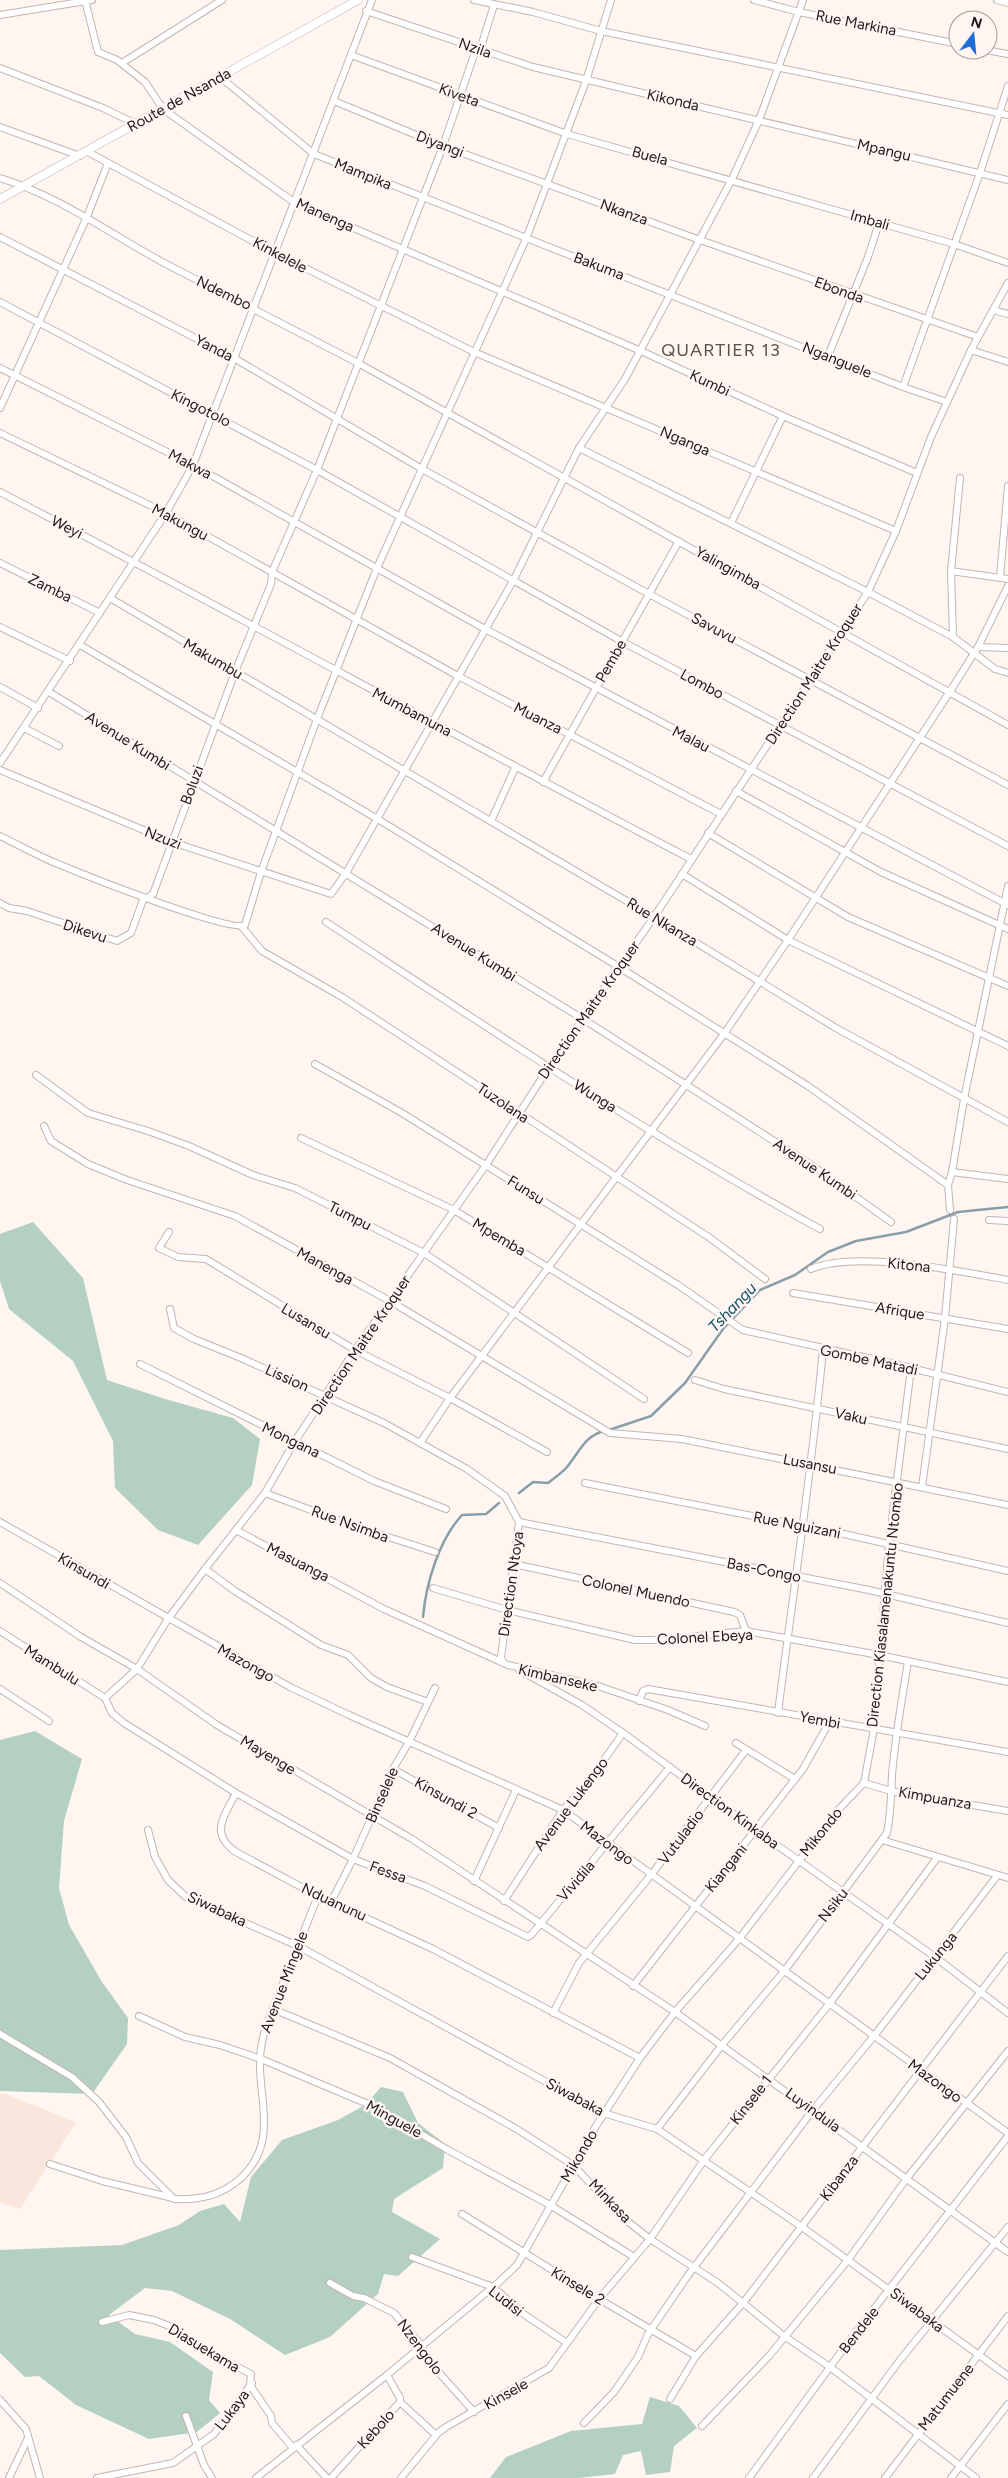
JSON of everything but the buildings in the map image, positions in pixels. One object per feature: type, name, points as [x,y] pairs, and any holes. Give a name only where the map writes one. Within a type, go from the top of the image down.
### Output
[{"type":"street","points":[[0,15],[88,0]]},
{"type":"street","name":"Manenga","points":[[88,0],[98,52],[122,64],[145,82],[163,108],[295,203],[503,291]]},
{"type":"street","points":[[122,64],[222,0]]},
{"type":"street","name":"Route de Nsanda","points":[[0,200],[358,0]]},
{"type":"street","points":[[0,763],[2,754],[24,728],[49,692],[166,513],[193,465],[314,154],[366,11],[372,0]]},
{"type":"street","points":[[474,0],[532,12],[601,31],[1008,115]]},
{"type":"street","points":[[0,836],[56,864],[218,922],[242,927],[317,719],[356,618],[446,412],[503,291],[548,184],[586,81],[611,0]]},
{"type":"street","name":"Rue Markina","points":[[754,0],[799,12],[948,42]]},
{"type":"street","points":[[346,873],[513,581],[579,448],[641,351],[700,240],[732,179],[759,120],[804,0]]},
{"type":"street","points":[[997,0],[1008,3]]},
{"type":"street","name":"Boluzi","points":[[148,897],[153,894],[215,724],[271,584],[272,572],[317,470],[442,146],[475,52],[480,50],[494,5]]},
{"type":"street","name":"Nzila","points":[[366,11],[480,50],[586,81]]},
{"type":"street","name":"Kiveta","points":[[350,55],[567,134]]},
{"type":"street","points":[[0,68],[103,108],[136,124]]},
{"type":"street","name":"Mampika","points":[[220,77],[314,154],[526,239]]},
{"type":"street","name":"Kikonda","points":[[586,81],[759,120]]},
{"type":"street","points":[[903,387],[980,173],[1008,86]]},
{"type":"street","name":"Diyangi","points":[[334,101],[442,146],[548,184]]},
{"type":"street","name":"Mpangu","points":[[759,120],[1008,180]]},
{"type":"street","points":[[0,127],[80,156]]},
{"type":"street","name":"Buela","points":[[567,134],[732,179]]},
{"type":"street","name":"Kinkelele","points":[[88,152],[275,253],[380,307],[474,352]]},
{"type":"street","points":[[0,408],[86,219],[108,163]]},
{"type":"street","name":"Ndembo","points":[[0,178],[26,186],[168,265],[254,308],[446,412]]},
{"type":"street","name":"Imbali","points":[[732,179],[954,244],[1008,263]]},
{"type":"street","name":"Nkanza","points":[[548,184],[700,240]]},
{"type":"street","points":[[828,356],[853,295],[879,223]]},
{"type":"street","name":"Yanda","points":[[0,238],[234,358],[422,468]]},
{"type":"street","name":"Bakuma","points":[[526,239],[671,294]]},
{"type":"street","name":"Ebonda","points":[[700,240],[853,295],[978,337]]},
{"type":"street","name":"Direction Maitre Kroquer","points":[[105,1698],[137,1669],[168,1619],[205,1568],[266,1493],[295,1441],[355,1350],[486,1165],[549,1067],[654,917],[868,592],[896,531],[916,473],[971,350],[1008,283]]},
{"type":"street","name":"Kumbi","points":[[503,291],[916,473]]},
{"type":"street","name":"Nganguele","points":[[671,294],[903,387],[948,402]]},
{"type":"street","name":"Kingotolo","points":[[0,302],[120,367],[214,414],[400,517]]},
{"type":"street","points":[[993,310],[1008,314]]},
{"type":"street","points":[[971,350],[1008,362]]},
{"type":"street","name":"Nganga","points":[[474,352],[896,531]]},
{"type":"street","name":"Makwa","points":[[0,368],[193,465],[377,568]]},
{"type":"street","name":"Yalingimba","points":[[446,412],[679,540],[1008,725]]},
{"type":"street","points":[[730,523],[783,416]]},
{"type":"street","name":"Makungu","points":[[0,433],[166,513],[356,618]]},
{"type":"street","points":[[579,448],[868,592],[953,637],[972,654],[995,669],[1008,673]]},
{"type":"street","name":"Savuvu","points":[[422,468],[649,594],[1008,785]]},
{"type":"street","points":[[953,637],[951,571],[960,478]]},
{"type":"street","points":[[1000,577],[1008,486]]},
{"type":"street","name":"Weyi","points":[[0,492],[134,562]]},
{"type":"street","name":"Lombo","points":[[400,517],[623,642],[1008,846]]},
{"type":"street","name":"Pembe","points":[[543,782],[679,540]]},
{"type":"street","name":"Mumbamuna","points":[[134,562],[515,768],[691,859]]},
{"type":"street","name":"Zamba","points":[[0,564],[100,613]]},
{"type":"street","name":"Malau","points":[[377,568],[595,689],[1006,904]]},
{"type":"street","points":[[951,571],[1008,579]]},
{"type":"street","points":[[420,1443],[450,1398],[724,1034],[815,899],[949,693],[972,654],[978,648],[1008,586]]},
{"type":"street","name":"Makumbu","points":[[110,598],[317,719]]},
{"type":"street","name":"Muanza","points":[[356,618],[458,676],[721,814]]},
{"type":"street","points":[[0,627],[70,661]]},
{"type":"street","points":[[80,645],[376,818],[619,967],[808,1086],[948,1185]]},
{"type":"street","points":[[978,648],[1008,648]]},
{"type":"street","points":[[0,687],[38,708]]},
{"type":"street","name":"Avenue Kumbi","points":[[49,692],[583,1019],[810,1164],[891,1222]]},
{"type":"street","name":"Rue Nkanza","points":[[317,719],[654,917],[836,1028],[1008,1122]]},
{"type":"street","points":[[24,728],[59,746]]},
{"type":"street","points":[[491,821],[515,768]]},
{"type":"street","name":"Nzuzi","points":[[0,770],[172,842],[331,894],[346,873]]},
{"type":"street","points":[[736,791],[844,853],[920,891],[1008,929]]},
{"type":"street","points":[[708,833],[815,899],[848,917],[1008,986]]},
{"type":"street","points":[[682,874],[788,940],[1008,1046]]},
{"type":"street","points":[[950,1210],[948,1185],[988,978],[999,925],[1006,904],[1008,886]]},
{"type":"street","name":"Dikevu","points":[[0,903],[9,908],[27,911],[117,941],[131,933],[143,900],[148,897]]},
{"type":"street","name":"Wunga","points":[[326,922],[650,1132],[733,1182],[820,1229]]},
{"type":"street","name":"Tuzolana","points":[[242,927],[262,951],[342,997],[710,1238],[765,1279]]},
{"type":"street","name":"Funsu","points":[[315,1064],[402,1112],[727,1318],[732,1323]]},
{"type":"street","name":"Tumpu","points":[[36,1075],[88,1114],[148,1131],[189,1146],[253,1175],[295,1188],[424,1253],[644,1399]]},
{"type":"street","name":"Manenga","points":[[44,1126],[51,1141],[88,1164],[151,1188],[235,1216],[390,1301],[610,1433]]},
{"type":"street","name":"Mpemba","points":[[301,1138],[454,1210],[688,1353]]},
{"type":"street","points":[[952,1172],[1008,1179]]},
{"type":"street","points":[[922,1487],[945,1318],[954,1220]]},
{"type":"street","points":[[989,1220],[1008,1221]]},
{"type":"street","name":"Lusansu","points":[[169,1232],[159,1248],[178,1257],[206,1259],[355,1350],[450,1398],[547,1452]]},
{"type":"street","name":"Kitona","points":[[811,1269],[827,1262],[884,1262],[1008,1280]]},
{"type":"street","name":"Afrique","points":[[792,1293],[1008,1329]]},
{"type":"street","name":"Lission","points":[[170,1309],[174,1328],[194,1340],[326,1395],[467,1469]]},
{"type":"street","name":"Gombe Matadi","points":[[732,1323],[743,1330],[757,1335],[911,1368],[1008,1392]]},
{"type":"street","points":[[778,1713],[794,1576],[804,1527],[822,1349]]},
{"type":"street","name":"Mongana","points":[[140,1364],[374,1481],[446,1509]]},
{"type":"street","points":[[905,1427],[911,1368]]},
{"type":"street","name":"Vaku","points":[[695,1380],[724,1390],[1008,1449]]},
{"type":"street","name":"Direction Kiasalamenakuntu Ntombo","points":[[864,1782],[873,1730],[889,1544],[905,1427]]},
{"type":"street","name":"Lusansu","points":[[610,1433],[682,1439],[809,1463],[1008,1505]]},
{"type":"street","name":"Direction Ntoya","points":[[467,1469],[504,1496],[519,1522],[507,1610],[503,1662]]},
{"type":"street","name":"Rue Nguizani","points":[[585,1483],[889,1544],[1008,1571]]},
{"type":"street","name":"Rue Nsimba","points":[[266,1493],[370,1532],[435,1552]]},
{"type":"street","name":"Kinsundi","points":[[0,1522],[168,1619]]},
{"type":"street","name":"Bas-Congo","points":[[519,1522],[886,1594],[1008,1623]]},
{"type":"street","name":"Masuanga","points":[[236,1530],[360,1596]]},
{"type":"street","name":"Colonel Muendo","points":[[514,1564],[734,1612],[740,1615],[746,1632]]},
{"type":"street","points":[[205,1568],[235,1591],[321,1645],[348,1655],[371,1678],[387,1687],[428,1702]]},
{"type":"street","name":"Mayenge","points":[[0,1583],[81,1637],[137,1669],[217,1725],[412,1839],[539,1924]]},
{"type":"street","name":"Colonel Ebeya","points":[[433,1588],[507,1610],[635,1640],[662,1640],[746,1632],[879,1655],[1008,1682]]},
{"type":"street","name":"Kimbanseke","points":[[360,1596],[384,1609],[519,1670],[598,1686],[705,1726]]},
{"type":"street","name":"Mazongo","points":[[168,1619],[290,1687],[563,1810],[1008,2134]]},
{"type":"street","name":"Mambulu","points":[[0,1631],[105,1698]]},
{"type":"street","name":"Nsiku","points":[[657,2129],[722,2045],[785,1970],[887,1833],[891,1813],[891,1791],[897,1732],[908,1662]]},
{"type":"street","name":"Direction Kinkaba","points":[[519,1670],[582,1705],[623,1733],[756,1831],[935,1957],[1008,2013]]},
{"type":"street","name":"Binselele","points":[[331,1902],[353,1859],[393,1769],[409,1742],[435,1688]]},
{"type":"street","points":[[0,1689],[49,1721]]},
{"type":"street","name":"Yembi","points":[[639,1701],[643,1692],[648,1689],[873,1730],[897,1732],[1008,1752]]},
{"type":"street","points":[[105,1698],[112,1713],[124,1724],[236,1794]]},
{"type":"street","name":"Kiangani","points":[[633,1986],[795,1779],[830,1722]]},
{"type":"street","name":"Avenue Lukengo","points":[[504,1901],[563,1810],[586,1785],[623,1733]]},
{"type":"street","points":[[736,1743],[795,1779]]},
{"type":"street","name":"Vutuladio","points":[[554,2013],[585,1955],[651,1875],[746,1750]]},
{"type":"street","name":"Vividila","points":[[539,1924],[608,1844],[670,1767]]},
{"type":"street","name":"Kinsundi 2","points":[[393,1769],[498,1828]]},
{"type":"street","name":"Kimpuanza","points":[[864,1782],[891,1791],[1008,1811]]},
{"type":"street","name":"Mikondo","points":[[256,2478],[388,2375],[517,2265],[603,2113],[640,2058],[675,2012],[739,1939],[798,1860],[864,1782]]},
{"type":"street","points":[[474,1881],[516,1790]]},
{"type":"street","name":"Fessa","points":[[236,1794],[353,1859],[425,1886],[528,1936],[531,1935],[539,1924]]},
{"type":"street","name":"Nduanunu","points":[[236,1794],[220,1825],[221,1838],[225,1844],[318,1896],[433,1949],[640,2058]]},
{"type":"street","name":"Siwabaka","points":[[148,1830],[155,1858],[168,1880],[186,1897],[298,1946],[603,2113],[657,2129],[802,2227],[1008,2376]]},
{"type":"street","points":[[882,1840],[1008,1878]]},
{"type":"street","name":"Kinsele 1","points":[[567,2343],[599,2300],[650,2239],[704,2160],[890,1926],[937,1858]]},
{"type":"street","name":"Lukunga","points":[[584,2423],[614,2392],[638,2357],[651,2330],[694,2268],[751,2192],[997,1876]]},
{"type":"street","name":"Avenue Mingele","points":[[50,2164],[102,2181],[174,2198],[195,2200],[212,2195],[235,2183],[250,2169],[259,2155],[264,2138],[261,2043],[318,1896]]},
{"type":"street","name":"Luyindula","points":[[539,1924],[675,2012],[1008,2252]]},
{"type":"street","name":"Kibanza","points":[[670,2399],[696,2356],[743,2303],[1008,1956]]},
{"type":"street","name":"Minkasa","points":[[273,2009],[390,2058],[515,2128],[573,2164],[622,2217],[650,2239],[743,2303],[784,2336],[830,2367],[872,2401],[961,2465],[976,2478]]},
{"type":"street","name":"Minguele","points":[[139,2016],[185,2037],[220,2045],[261,2059],[375,2107],[550,2206],[634,2257]]},
{"type":"street","points":[[0,2034],[72,2077],[99,2102],[126,2137],[138,2163],[174,2198]]},
{"type":"street","points":[[702,2426],[769,2356],[848,2260],[907,2178],[1008,2051]]},
{"type":"street","name":"Bendele","points":[[749,2478],[830,2367],[890,2291],[1008,2134]]},
{"type":"street","name":"Kinsele 2","points":[[462,2214],[599,2300],[696,2356]]},
{"type":"street","points":[[813,2478],[872,2401],[900,2360],[1008,2227]]},
{"type":"street","name":"Ludisi","points":[[412,2257],[493,2287],[525,2315],[567,2343]]},
{"type":"street","name":"Nzengolo","points":[[330,2283],[353,2296],[364,2298],[394,2313],[422,2346],[426,2358],[474,2412]]},
{"type":"street","name":"Diasuekama","points":[[102,2322],[129,2316],[154,2320],[174,2328],[202,2349],[251,2374],[253,2382],[271,2416],[272,2423],[327,2478]]},
{"type":"street","name":"Matumuene","points":[[885,2478],[1008,2316]]},
{"type":"street","name":"Kinsele","points":[[401,2478],[436,2435],[541,2375],[549,2368],[567,2343]]},
{"type":"street","name":"Kebolo","points":[[331,2478],[400,2402],[400,2398],[388,2375]]},
{"type":"street","name":"Lukaya","points":[[97,2478],[173,2463],[214,2434],[253,2382]]},
{"type":"street","points":[[0,2400],[22,2423],[40,2478]]},
{"type":"street","points":[[400,2402],[436,2435]]},
{"type":"street","points":[[951,2478],[1008,2404]]},
{"type":"street","points":[[186,2416],[204,2465],[212,2478]]},
{"type":"street","points":[[9,2478],[28,2438]]},
{"type":"shaded area","points":[[0,2094],[6,2094],[76,2122],[20,2209],[0,2202]]},
{"type":"green space","points":[[33,1222],[83,1278],[107,1380],[233,1418],[260,1439],[252,1485],[198,1545],[158,1530],[115,1488],[113,1441],[73,1361],[9,1309],[0,1281],[0,1234]]},
{"type":"green space","points":[[35,1731],[82,1759],[64,1821],[59,1888],[69,1925],[102,1982],[128,2018],[127,2044],[92,2094],[0,2091],[0,1740]]},
{"type":"green space","points":[[381,2087],[403,2092],[418,2123],[445,2144],[443,2168],[394,2199],[392,2212],[440,2239],[398,2276],[384,2274],[378,2294],[330,2337],[285,2355],[230,2319],[172,2291],[145,2288],[109,2315],[135,2334],[170,2342],[213,2372],[209,2400],[220,2413],[197,2432],[149,2439],[76,2405],[39,2376],[25,2377],[0,2353],[0,2250],[122,2245],[179,2225],[200,2211],[224,2204],[240,2222],[251,2177],[282,2140],[338,2120],[365,2105]]},
{"type":"green space","points":[[650,2397],[679,2406],[697,2428],[674,2446],[670,2472],[646,2475],[641,2451],[623,2455],[615,2474],[578,2478],[490,2478],[506,2457],[571,2431],[642,2424]]},
{"type":"waterway","name":"Tshangu","points":[[609,1430],[651,1416],[685,1383],[723,1329],[760,1290],[795,1275],[828,1252],[856,1241],[906,1232],[958,1212],[1008,1207]]},
{"type":"waterway","name":"Tshangu","points":[[519,1493],[533,1482],[548,1483],[565,1469],[591,1437],[604,1431]]},
{"type":"waterway","name":"Tshangu","points":[[423,1617],[427,1590],[435,1563],[440,1549],[454,1525],[462,1515],[486,1514],[499,1503]]},
{"type":"district","name":"QUARTIER 13","points":[[721,350]]}]
